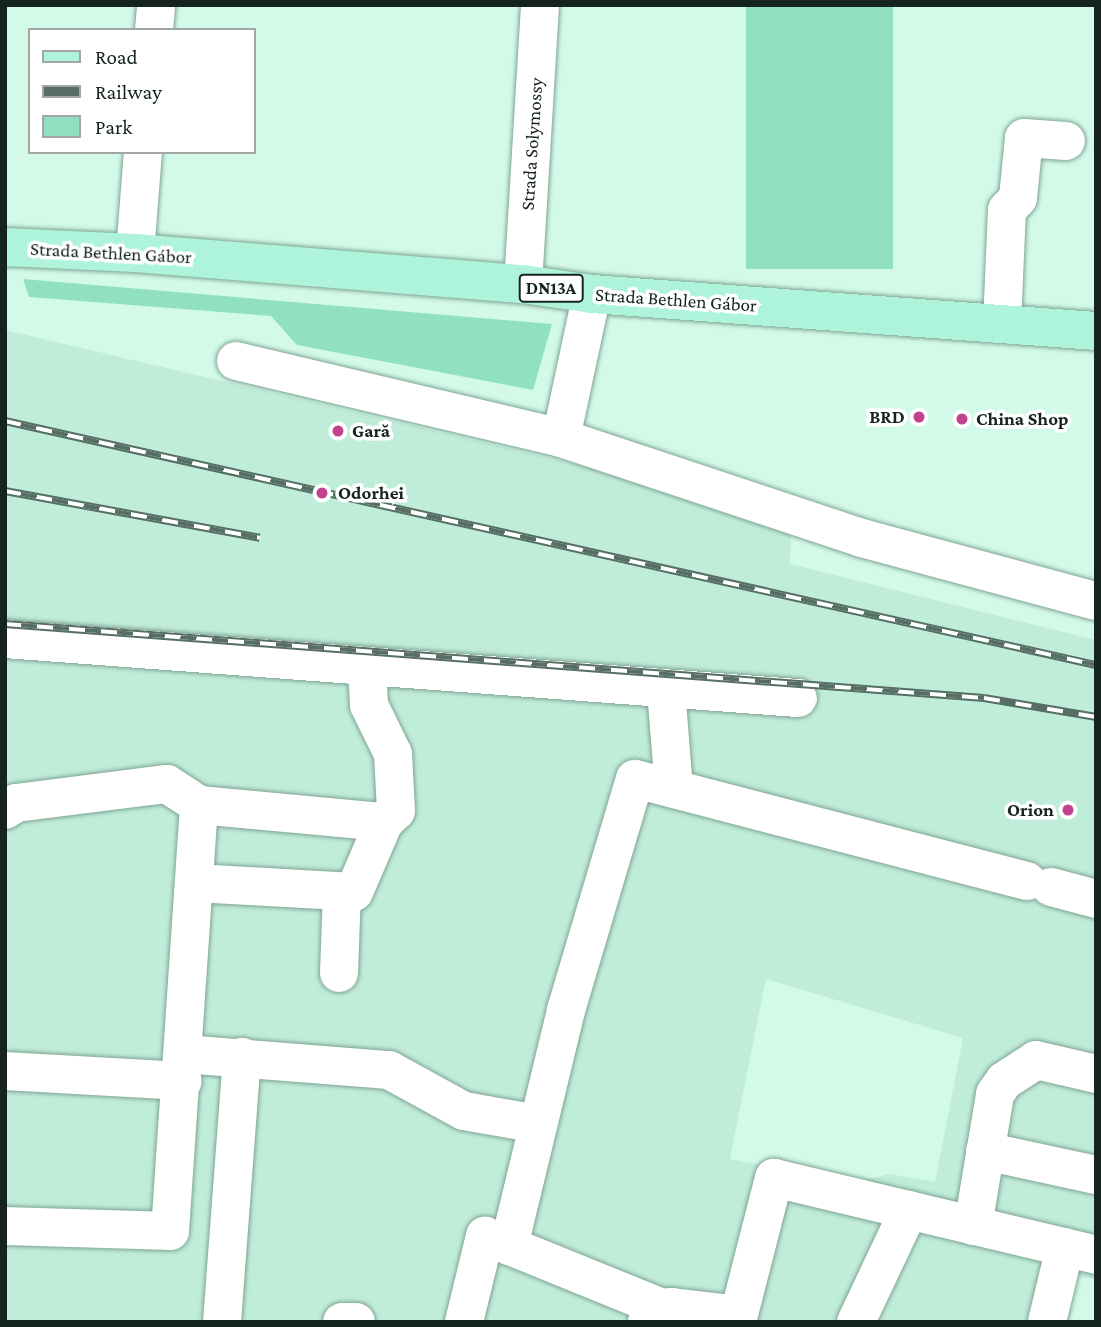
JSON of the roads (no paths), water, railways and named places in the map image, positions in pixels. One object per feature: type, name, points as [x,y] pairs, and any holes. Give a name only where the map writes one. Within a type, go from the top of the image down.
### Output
[{"type":"main road","name":"Strada Bethlen Gábor","points":[[5,247],[135,253],[523,284],[592,294],[1096,331]]},
{"type":"street","points":[[154,28],[156,5]]},
{"type":"street","name":"Strada Solymossy","points":[[523,284],[540,5]]},
{"type":"street","points":[[1002,324],[1007,209],[1018,198],[1024,138],[1066,141]]},
{"type":"street","points":[[135,253],[144,154]]},
{"type":"street","points":[[561,438],[592,294]]},
{"type":"street","points":[[236,362],[561,438],[862,538],[1096,601]]},
{"type":"street","points":[[5,639],[367,669],[798,698]]},
{"type":"street","points":[[195,883],[354,892],[384,822],[396,811],[393,754],[369,705],[367,669]]},
{"type":"street","points":[[666,690],[674,789]]},
{"type":"street","points":[[509,1245],[566,1010],[635,779],[1096,899]]},
{"type":"street","points":[[5,810],[16,803],[167,784],[199,805],[384,822]]},
{"type":"street","points":[[5,1226],[170,1231],[184,1067],[199,805]]},
{"type":"street","points":[[339,973],[342,892]]},
{"type":"street","points":[[5,1071],[184,1067],[242,1057],[389,1070],[464,1111],[538,1124]]},
{"type":"street","points":[[222,1322],[242,1057]]},
{"type":"street","points":[[973,1226],[995,1094],[1017,1068],[1036,1060],[1096,1074]]},
{"type":"street","points":[[985,1151],[1096,1175]]},
{"type":"street","points":[[464,1322],[485,1236],[654,1315],[738,1319],[774,1178],[1080,1251],[1047,1322]]},
{"type":"street","points":[[856,1322],[909,1210]]},
{"type":"street","points":[[342,1322],[356,1322]]},
{"type":"railway","points":[[5,421],[1096,665]]},
{"type":"railway","points":[[5,491],[260,538]]},
{"type":"railway","points":[[5,624],[984,698],[1096,717]]},
{"type":"place","name":"BRD","points":[[919,417]]},
{"type":"place","name":"China Shop","points":[[962,419]]},
{"type":"place","name":"Gară","points":[[338,431]]},
{"type":"place","name":"Odorhei","points":[[322,493]]},
{"type":"place","name":"Orion","points":[[1068,810]]}]
